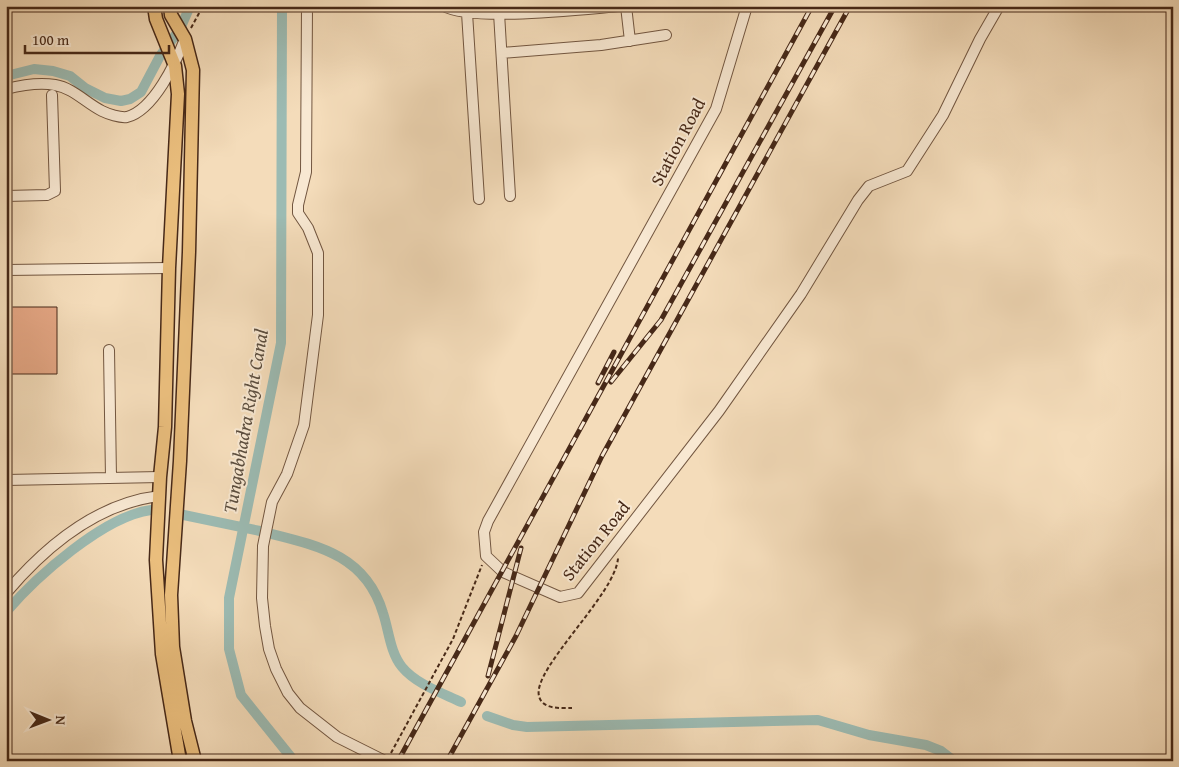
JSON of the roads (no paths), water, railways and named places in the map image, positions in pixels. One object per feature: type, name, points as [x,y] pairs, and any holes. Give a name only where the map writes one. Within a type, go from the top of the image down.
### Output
[{"type":"main road","points":[[171,11],[183,37],[193,70],[190,233],[180,461],[171,596],[173,647],[185,721],[195,761]]},
{"type":"main road","points":[[155,13],[173,61],[178,94],[169,268],[165,427],[160,477],[156,560],[158,612],[166,681],[180,761]]},
{"type":"street","points":[[307,6],[306,172],[298,199],[298,213],[308,228],[318,253],[318,314],[304,425],[287,474],[272,502],[262,546],[262,598],[269,649],[288,693],[313,720],[360,750],[386,761]]},
{"type":"street","points":[[444,6],[467,13],[500,13],[620,6]]},
{"type":"street","points":[[626,6],[630,41]]},
{"type":"street","name":"Station Road","points":[[747,6],[716,109],[488,521],[484,546],[486,556],[503,572],[560,597],[578,593],[718,411],[801,294],[858,200],[869,186],[907,171],[943,116],[980,39],[999,6]]},
{"type":"street","points":[[467,13],[479,199]]},
{"type":"street","points":[[500,13],[510,196]]},
{"type":"street","points":[[502,53],[591,46],[666,35]]},
{"type":"street","points":[[6,89],[41,84],[56,85],[104,112],[125,117],[134,114],[144,106],[173,61],[183,37]]},
{"type":"street","points":[[6,196],[50,195],[55,191],[52,95]]},
{"type":"street","points":[[6,270],[169,268]]},
{"type":"street","points":[[109,350],[111,478]]},
{"type":"street","points":[[6,480],[160,477]]},
{"type":"street","points":[[6,593],[36,560],[88,522],[125,502],[160,496]]},
{"type":"waterway","points":[[6,76],[34,69],[53,71],[70,76],[85,88],[105,98],[121,101],[130,99],[141,92],[160,56],[180,29],[190,6]]},
{"type":"waterway","name":"Tungabhadra Right Canal","points":[[282,6],[281,343],[229,598],[229,649],[241,695],[294,761]]},
{"type":"waterway","points":[[6,612],[35,582],[72,550],[113,524],[133,515],[151,510]]},
{"type":"waterway","points":[[179,514],[260,531]]},
{"type":"waterway","points":[[268,533],[323,549],[339,556],[353,566],[365,578],[375,594],[383,613],[392,648],[402,667],[422,683],[461,702]]},
{"type":"waterway","points":[[487,716],[513,725],[527,727],[818,720],[869,735],[926,745],[941,751],[954,761]]},
{"type":"railway","points":[[398,761],[812,6]]},
{"type":"railway","points":[[611,382],[661,320],[835,6]]},
{"type":"railway","points":[[447,761],[516,636],[602,456],[850,6]]},
{"type":"railway","points":[[598,383],[614,352]]},
{"type":"railway","points":[[488,676],[521,548]]}]
